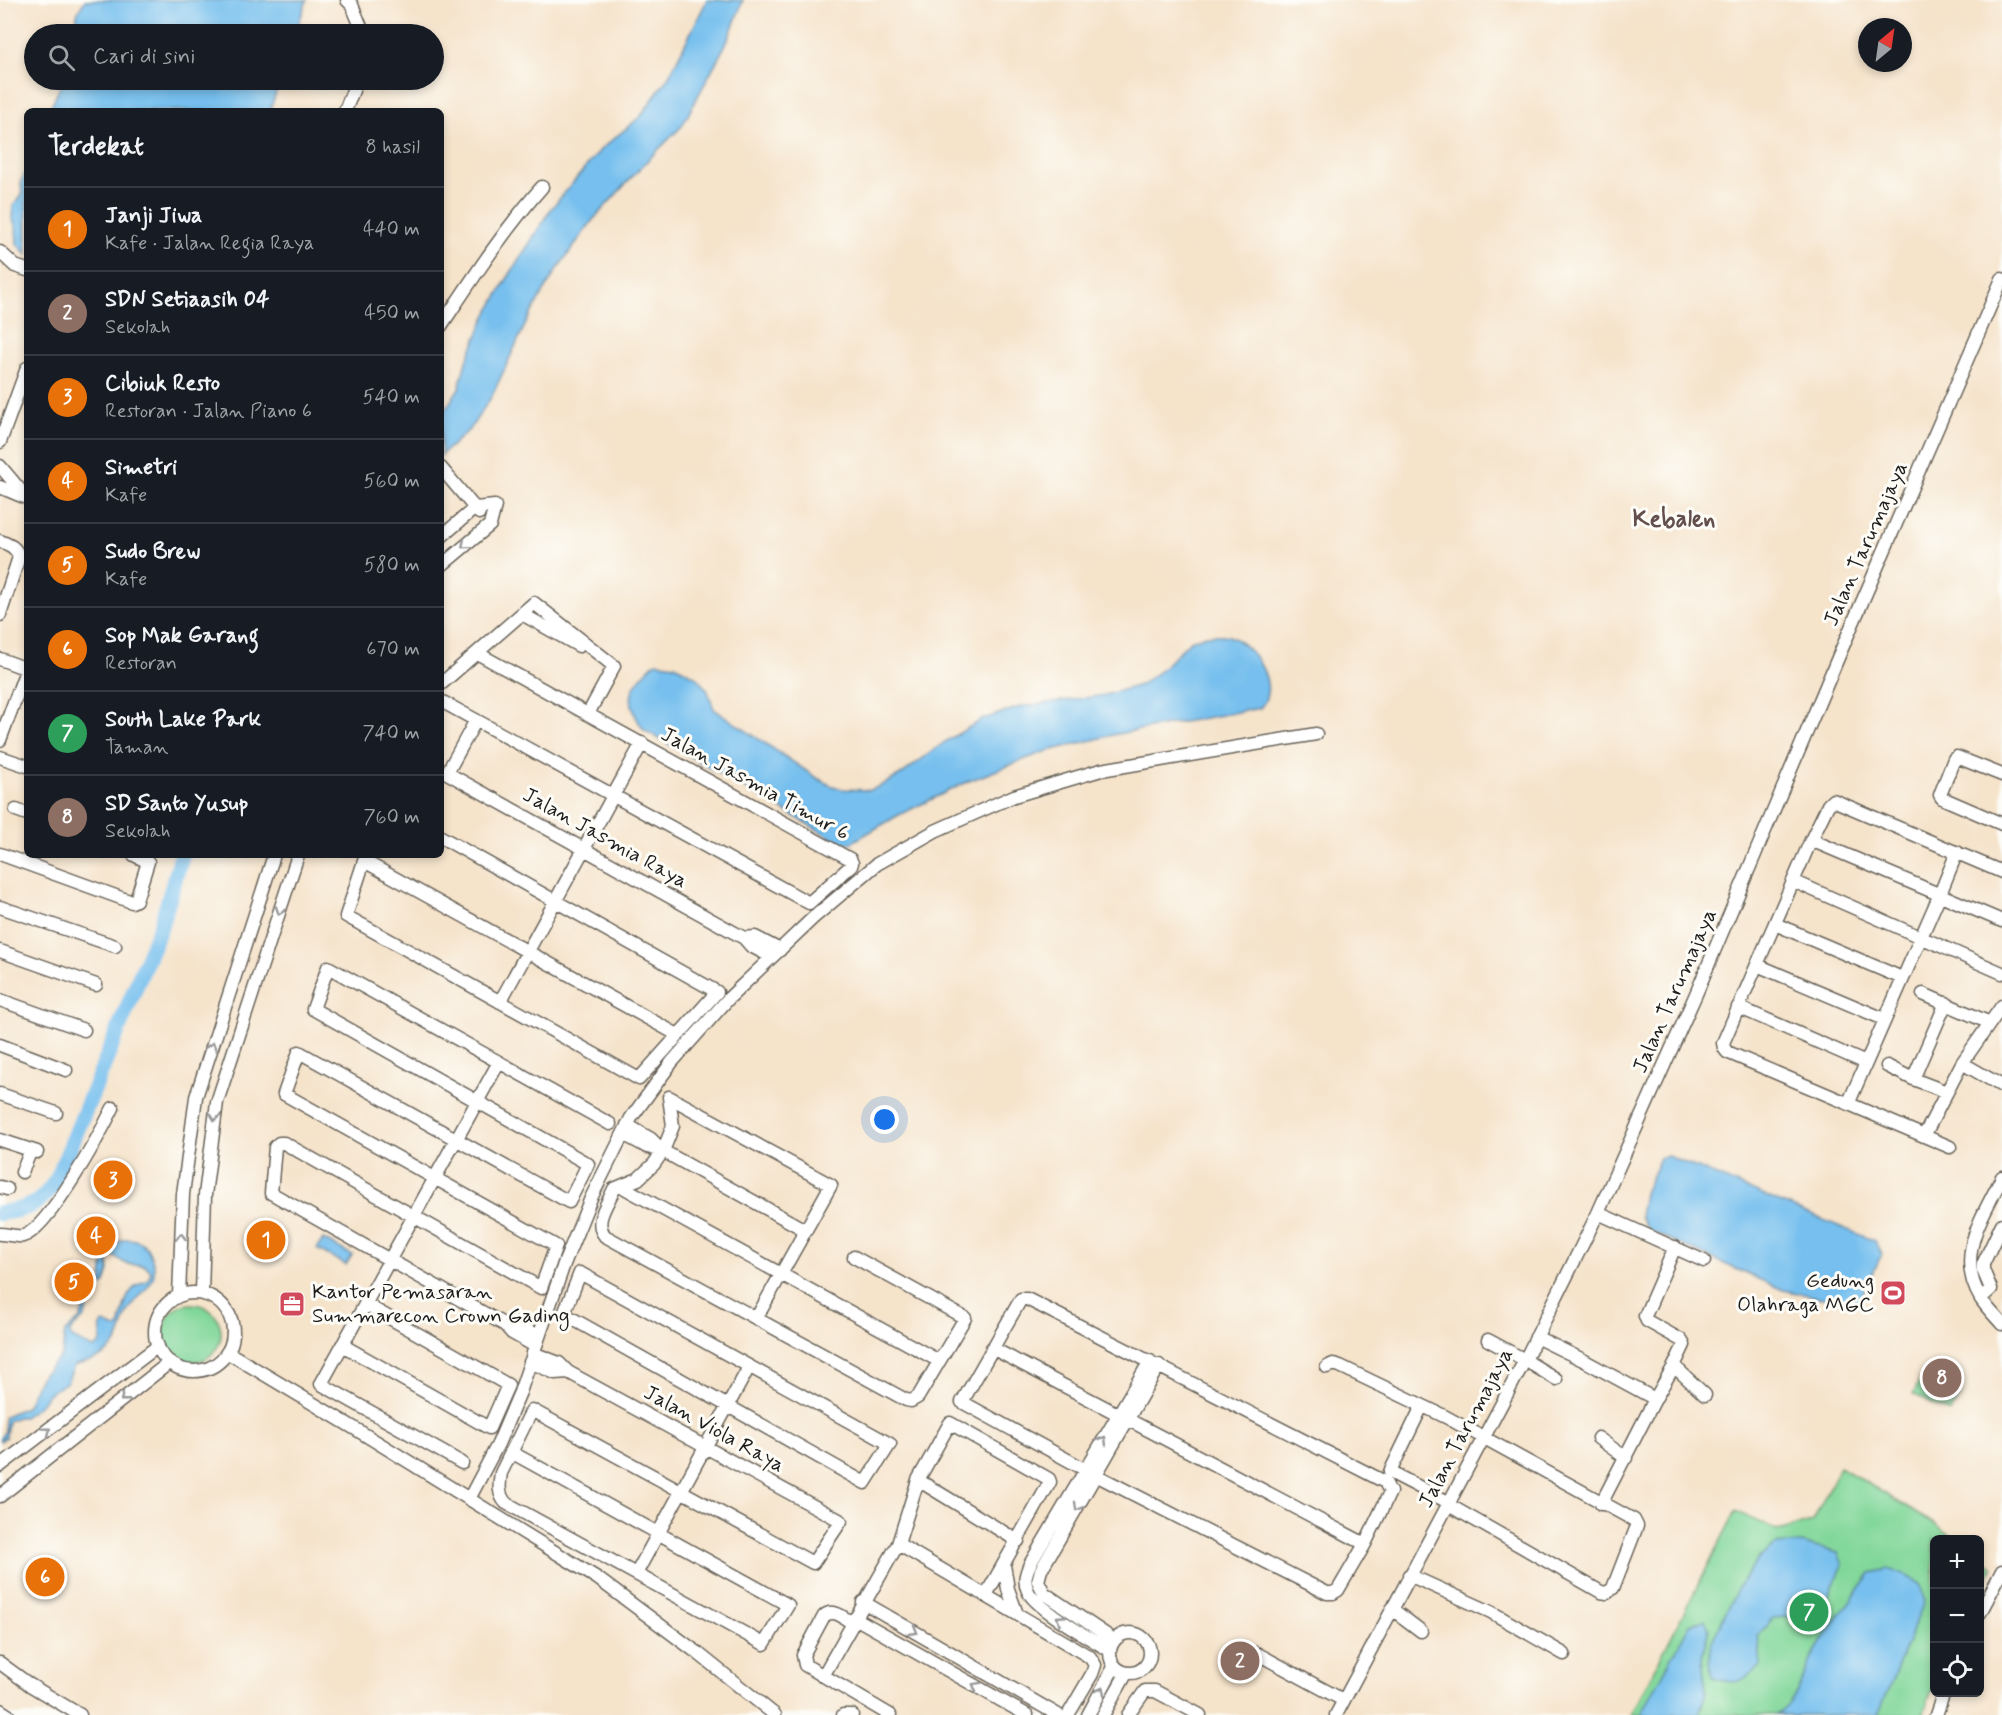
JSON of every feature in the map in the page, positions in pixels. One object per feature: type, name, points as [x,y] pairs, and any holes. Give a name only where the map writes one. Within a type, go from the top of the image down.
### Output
[{"type":"street","points":[[347,0],[352,5],[360,24]]},
{"type":"street","points":[[346,108],[353,90]]},
{"type":"street","points":[[444,321],[486,257],[517,215],[542,187]]},
{"type":"street","points":[[0,252],[15,266],[24,269]]},
{"type":"street","name":"Jalan Tarumajaya","points":[[1336,1715],[1395,1612],[1604,1215],[1840,653],[2002,279]]},
{"type":"street","points":[[0,442],[24,376]]},
{"type":"street","points":[[0,466],[24,494]]},
{"type":"street","points":[[444,472],[475,508]]},
{"type":"street","points":[[0,487],[24,497]]},
{"type":"street","points":[[444,534],[475,508],[495,506],[490,525],[444,563]]},
{"type":"street","points":[[0,541],[13,546],[19,557],[0,612]]},
{"type":"street","points":[[444,681],[534,603],[614,666]]},
{"type":"street","points":[[522,614],[614,666]]},
{"type":"street","name":"Jalan Jasmia Timur 6","points":[[477,653],[850,859],[852,863],[809,903],[613,795]]},
{"type":"street","points":[[0,659],[24,668]]},
{"type":"street","points":[[588,714],[614,666]]},
{"type":"street","points":[[0,740],[24,677]]},
{"type":"street","points":[[444,703],[613,795]]},
{"type":"street","name":"Jalan Jasmia Raya","points":[[476,720],[447,773],[744,938],[755,938],[776,954]]},
{"type":"street","points":[[469,1499],[498,1444],[564,1264],[591,1198],[625,1130],[672,1062],[729,998],[813,918],[877,864],[935,831],[1014,796],[1101,770],[1316,734]]},
{"type":"street","points":[[500,1002],[642,743]]},
{"type":"street","points":[[0,757],[24,765]]},
{"type":"street","points":[[2002,775],[1957,757],[1954,759],[1940,795],[1942,798],[2002,824]]},
{"type":"street","points":[[1950,1147],[1727,1052],[1723,1043],[1811,840],[1828,804],[1833,800],[2002,872]]},
{"type":"street","points":[[444,839],[717,992],[639,1079],[346,916],[365,858],[678,1035]]},
{"type":"street","points":[[1811,840],[2002,921]]},
{"type":"street","points":[[1848,1102],[1957,852]]},
{"type":"street","points":[[0,854],[132,902],[135,901],[148,861],[142,858]]},
{"type":"street","points":[[179,1296],[183,1194],[196,1097],[273,858]]},
{"type":"street","points":[[202,1293],[205,1195],[217,1102],[297,858]]},
{"type":"street","points":[[1793,881],[2002,973]]},
{"type":"street","points":[[0,907],[115,945]]},
{"type":"street","points":[[1775,924],[1902,978]]},
{"type":"street","points":[[0,951],[96,985]]},
{"type":"street","points":[[1757,965],[1884,1019]]},
{"type":"street","points":[[414,1216],[541,1288],[556,1246],[284,1094],[299,1052],[569,1202],[588,1164],[314,1009],[328,967],[610,1124]]},
{"type":"street","points":[[1923,994],[1990,1023]]},
{"type":"street","points":[[0,1000],[84,1030]]},
{"type":"street","points":[[1913,1079],[1946,1003]]},
{"type":"street","points":[[1924,1136],[1962,1063],[2002,1006]]},
{"type":"street","points":[[1738,1007],[1866,1063]]},
{"type":"street","points":[[0,1045],[66,1070]]},
{"type":"street","points":[[462,1464],[321,1384],[499,1062]]},
{"type":"street","points":[[1962,1063],[2002,1086]]},
{"type":"street","points":[[1887,1066],[1947,1092]]},
{"type":"street","points":[[0,1094],[56,1113]]},
{"type":"street","points":[[757,1317],[831,1185],[669,1097],[673,1126],[663,1151],[654,1164],[638,1179],[614,1189],[599,1222],[600,1230],[605,1236],[911,1401],[918,1397],[965,1318],[854,1257]]},
{"type":"street","points":[[0,1234],[24,1236],[37,1227],[75,1176],[100,1134],[112,1108]]},
{"type":"street","points":[[625,1130],[647,1148],[663,1151],[805,1230]]},
{"type":"street","points":[[0,1140],[34,1151],[22,1172]]},
{"type":"street","name":"Jalan Viola Raya","points":[[414,1216],[284,1143],[279,1143],[275,1147],[270,1193],[505,1325],[516,1324],[555,1372],[568,1372],[841,1521],[813,1563],[681,1491]]},
{"type":"street","points":[[2002,1177],[1971,1243],[1969,1255],[1971,1273],[1981,1298],[2002,1324]]},
{"type":"street","points":[[621,1186],[939,1361]]},
{"type":"street","points":[[183,1194],[205,1195]]},
{"type":"street","points":[[1604,1215],[1704,1261]]},
{"type":"street","points":[[1981,1298],[1991,1289],[1983,1270],[1983,1264],[2002,1224]]},
{"type":"street","points":[[1601,1504],[1674,1366],[1683,1343],[1647,1321],[1645,1316],[1675,1247]]},
{"type":"street","points":[[580,1273],[749,1367],[890,1444],[865,1483],[564,1314],[580,1273]]},
{"type":"street","points":[[202,1293],[223,1306],[230,1317],[233,1329],[232,1341],[227,1352],[218,1362],[201,1370],[181,1369],[170,1362],[158,1346],[155,1331],[158,1316],[166,1304],[179,1296],[202,1293]]},
{"type":"street","points":[[1022,1299],[1027,1299],[1155,1363],[1385,1482],[1390,1492],[1365,1544],[1338,1590],[1327,1593],[1091,1472],[962,1402],[1018,1302],[1022,1299]]},
{"type":"street","points":[[342,1345],[489,1428],[508,1385],[365,1304]]},
{"type":"street","points":[[1539,1338],[1655,1399]]},
{"type":"street","points":[[1488,1340],[1556,1379]]},
{"type":"street","points":[[0,1466],[158,1346]]},
{"type":"street","points":[[992,1348],[1365,1544]]},
{"type":"street","points":[[227,1352],[597,1578],[699,1654],[775,1715]]},
{"type":"street","points":[[0,1496],[170,1362]]},
{"type":"street","points":[[1088,1715],[1114,1666],[1111,1645],[1044,1593],[1038,1581],[1041,1570],[1091,1472],[1155,1363]]},
{"type":"street","points":[[1327,1367],[1340,1366],[1422,1406],[1634,1520],[1637,1526],[1613,1588],[1607,1593],[1601,1592],[1390,1472],[1422,1406]]},
{"type":"street","points":[[1674,1366],[1705,1395]]},
{"type":"street","points":[[636,1574],[749,1367]]},
{"type":"street","points":[[511,1452],[788,1605],[764,1644],[506,1503],[501,1498],[499,1484],[501,1473],[511,1452],[532,1410],[681,1491]]},
{"type":"street","points":[[823,1676],[898,1544],[918,1480],[950,1423],[1049,1479],[1049,1485],[986,1595]]},
{"type":"street","points":[[1598,1438],[1626,1458]]},
{"type":"street","points":[[918,1480],[1018,1541]]},
{"type":"street","points":[[898,1544],[1090,1657],[1095,1665],[1092,1674],[1068,1715]]},
{"type":"street","points":[[1004,1565],[1008,1589],[1017,1614]]},
{"type":"street","points":[[1984,1605],[2002,1571]]},
{"type":"street","points":[[1412,1576],[1491,1612],[1564,1654]]},
{"type":"street","points":[[863,1602],[1058,1715]]},
{"type":"street","points":[[890,1715],[806,1665],[803,1655],[828,1612],[853,1620],[1027,1715]]},
{"type":"street","points":[[1395,1612],[1421,1631]]},
{"type":"street","points":[[1111,1645],[1126,1633],[1140,1635],[1149,1646],[1149,1660],[1140,1671],[1126,1674],[1114,1666]]},
{"type":"street","points":[[1256,1653],[1343,1700]]},
{"type":"street","points":[[0,1663],[80,1715]]},
{"type":"street","points":[[1104,1715],[1126,1674]]},
{"type":"street","points":[[1128,1715],[1145,1691],[1155,1691],[1200,1715]]},
{"type":"street","points":[[1936,1715],[1942,1697]]},
{"type":"street","points":[[0,1710],[8,1715]]},
{"type":"street","points":[[843,1715],[852,1715]]},
{"type":"green space","points":[[192,1304],[208,1309],[216,1317],[221,1333],[216,1349],[208,1357],[192,1362],[176,1357],[168,1349],[163,1333],[168,1317],[176,1309]]},
{"type":"green space","points":[[1924,1373],[1961,1392],[1950,1413],[1913,1394]]},
{"type":"green space","points":[[1840,1467],[1950,1535],[1930,1535],[1930,1696],[1923,1715],[1631,1715],[1736,1511],[1777,1531],[1812,1522]]},
{"type":"green space","points":[[1984,1560],[1993,1567],[1984,1585]]},
{"type":"water","points":[[85,0],[307,0],[299,24],[76,24],[77,14]]},
{"type":"water","points":[[707,0],[743,0],[728,40],[682,126],[592,221],[556,271],[529,317],[492,396],[470,429],[444,452],[444,410],[459,388],[465,365],[484,320],[507,279],[551,209],[601,149],[640,117],[669,76]]},
{"type":"water","points":[[58,90],[277,90],[271,108],[50,108]]},
{"type":"water","points":[[24,176],[24,252],[17,244],[16,227],[12,218],[13,206],[22,195],[21,181]]},
{"type":"water","points":[[1206,635],[1229,636],[1247,648],[1255,657],[1262,667],[1268,689],[1266,699],[1260,708],[1117,734],[1044,752],[969,781],[897,816],[851,843],[842,844],[644,730],[637,719],[631,701],[635,685],[656,662],[675,665],[695,676],[707,689],[714,709],[817,778],[842,789],[869,790],[899,776],[946,741],[983,719],[1020,707],[1105,695],[1140,685],[1161,670],[1190,641]]},
{"type":"water","points":[[1668,1156],[1875,1241],[1882,1254],[1857,1305],[1783,1290],[1648,1230],[1640,1216],[1644,1193],[1660,1158]]},
{"type":"water","points":[[323,1239],[352,1255],[346,1265],[317,1249]]},
{"type":"water","points":[[133,1240],[145,1246],[153,1263],[154,1272],[152,1280],[126,1316],[117,1341],[103,1356],[74,1366],[67,1382],[48,1394],[39,1406],[23,1417],[8,1421],[6,1437],[0,1441],[5,1431],[4,1418],[26,1407],[39,1379],[62,1355],[65,1332],[80,1319],[87,1298],[102,1281],[104,1257],[120,1241]],"holes":[[[112,1255],[129,1264],[146,1266],[151,1273],[147,1281],[130,1293],[119,1327],[104,1323],[101,1325],[101,1341],[93,1348],[72,1338],[69,1332],[84,1318],[93,1294],[105,1283],[109,1271],[108,1260]]]},
{"type":"water","points":[[1800,1543],[1838,1553],[1843,1565],[1826,1601],[1804,1622],[1788,1617],[1773,1618],[1758,1635],[1761,1665],[1745,1679],[1729,1682],[1714,1678],[1709,1664],[1712,1641],[1740,1584],[1760,1557],[1776,1545]]},
{"type":"water","points":[[1888,1569],[1907,1576],[1921,1585],[1924,1602],[1878,1715],[1776,1715],[1791,1701],[1823,1639],[1871,1573]]},
{"type":"water","points":[[1705,1620],[1709,1628],[1702,1658],[1706,1692],[1699,1715],[1641,1715],[1690,1624]]},
{"type":"waterway","points":[[0,1213],[35,1204],[47,1193],[58,1177],[161,925],[181,858]]},
{"type":"place","name":"Cibiuk Resto","points":[[113,1180]]},
{"type":"place","name":"Simetri","points":[[96,1236]]},
{"type":"place","name":"Janji Jiwa","points":[[266,1240]]},
{"type":"place","name":"Sudo Brew","points":[[74,1282]]},
{"type":"place","name":"Gedung Olahraga MGC","points":[[1893,1293]]},
{"type":"place","name":"Kantor Pemasaran Summarecon Crown Gading","points":[[292,1304]]},
{"type":"place","name":"SD Santo Yusup","points":[[1942,1378]]},
{"type":"place","name":"Sop Mak Garang","points":[[45,1577]]},
{"type":"place","name":"South Lake Park","points":[[1809,1612]]},
{"type":"place","name":"SDN Setiaasih 04","points":[[1240,1661]]},
{"type":"district","name":"Kebalen","points":[[1674,519]]}]
